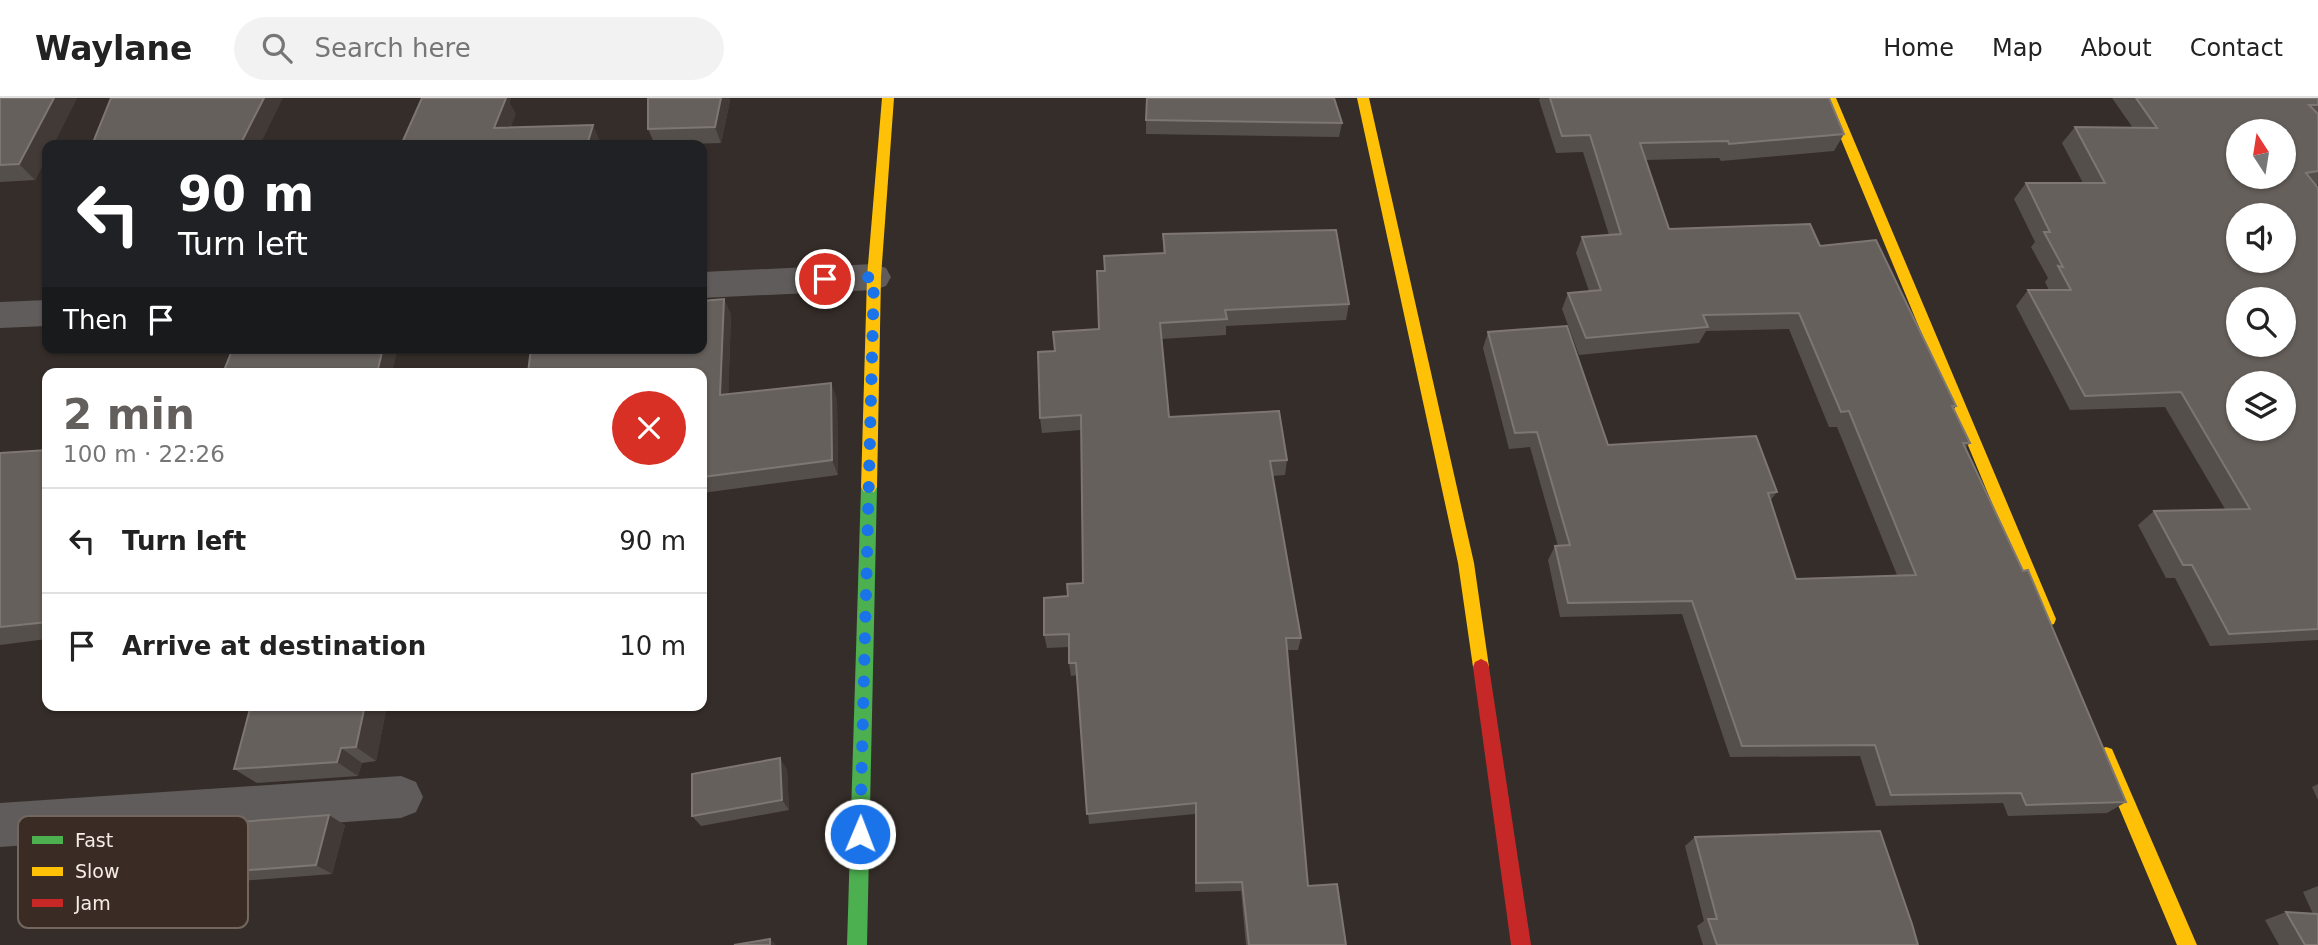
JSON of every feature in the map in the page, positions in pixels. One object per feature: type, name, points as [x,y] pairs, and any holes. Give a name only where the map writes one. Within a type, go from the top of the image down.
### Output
[{"type":"street","points":[[857,945],[874,277],[888,98]]},
{"type":"street","points":[[1363,98],[1466,563],[1521,945]]},
{"type":"street","points":[[1830,98],[2052,629]]},
{"type":"street","points":[[707,285],[874,277]]},
{"type":"street","points":[[0,315],[42,313]]},
{"type":"street","points":[[2100,743],[2187,945]]},
{"type":"street","points":[[129,816],[401,797]]},
{"type":"street","points":[[0,825],[18,824]]},
{"type":"building","points":[[0,98],[54,98],[19,164],[0,165]]},
{"type":"building","points":[[111,98],[264,98],[243,140],[94,140]]},
{"type":"building","points":[[422,98],[506,98],[494,128],[593,125],[588,140],[403,140]]},
{"type":"building","points":[[648,98],[721,98],[715,127],[648,129]]},
{"type":"building","points":[[1147,98],[1334,98],[1342,123],[1146,120]]},
{"type":"building","points":[[1550,98],[1829,98],[1844,134],[1729,144],[1728,141],[1640,143],[1669,229],[1810,224],[1820,246],[1876,240],[1956,406],[1952,406],[1970,443],[1963,443],[2023,571],[2028,570],[2126,802],[2026,805],[2021,793],[1891,795],[1875,745],[1742,746],[1692,601],[1568,603],[1555,546],[1570,545],[1537,432],[1515,433],[1488,332],[1567,326],[1608,445],[1756,436],[1777,492],[1768,493],[1796,579],[1916,575],[1849,411],[1841,412],[1799,313],[1703,315],[1708,327],[1586,338],[1568,293],[1601,290],[1582,237],[1621,234],[1590,135],[1562,136]]},
{"type":"building","points":[[2136,98],[2318,98],[2318,105],[2309,105],[2318,114],[2318,171],[2306,173],[2318,188],[2318,629],[2229,634],[2192,565],[2183,565],[2154,511],[2250,509],[2181,392],[2085,396],[2028,290],[2071,290],[2058,266],[2063,267],[2044,232],[2050,232],[2026,183],[2105,183],[2075,127],[2157,128]]},
{"type":"building","points":[[1336,230],[1349,304],[1225,310],[1227,319],[1160,323],[1169,417],[1279,411],[1287,460],[1270,461],[1301,638],[1286,638],[1308,886],[1337,884],[1346,945],[1249,945],[1242,882],[1196,883],[1196,803],[1087,814],[1076,663],[1069,663],[1069,634],[1044,635],[1044,598],[1068,596],[1067,584],[1083,583],[1081,415],[1040,418],[1038,352],[1055,351],[1053,332],[1099,329],[1097,271],[1105,271],[1104,256],[1165,253],[1163,234]]},
{"type":"building","points":[[724,299],[720,395],[831,383],[832,460],[707,476],[707,368],[529,368],[530,354],[707,354],[707,301]]},
{"type":"building","points":[[231,354],[382,354],[378,368],[225,368]]},
{"type":"building","points":[[42,450],[42,623],[0,627],[0,453]]},
{"type":"building","points":[[249,711],[364,711],[356,747],[341,748],[337,762],[234,769]]},
{"type":"building","points":[[780,758],[782,800],[692,816],[692,774]]},
{"type":"building","points":[[329,815],[316,865],[248,870],[248,821]]},
{"type":"building","points":[[1880,831],[1918,945],[1717,945],[1708,919],[1717,919],[1695,837]]},
{"type":"building","points":[[2286,912],[2318,914],[2318,945],[2305,945]]},
{"type":"building","points":[[770,939],[770,945],[734,945]]},
{"type":"traffic: fast","points":[[857,945],[869,487]]},
{"type":"traffic: slow","points":[[869,487],[874,277],[888,98]]},
{"type":"traffic: slow","points":[[1363,98],[1466,563],[1481,667]]},
{"type":"traffic: slow","points":[[1830,98],[2048,619]]},
{"type":"traffic: slow","points":[[2106,755],[2187,945]]},
{"type":"traffic: jam","points":[[1481,667],[1521,945]]},
{"type":"route","points":[[825,279],[874,277],[860,834]]}]
